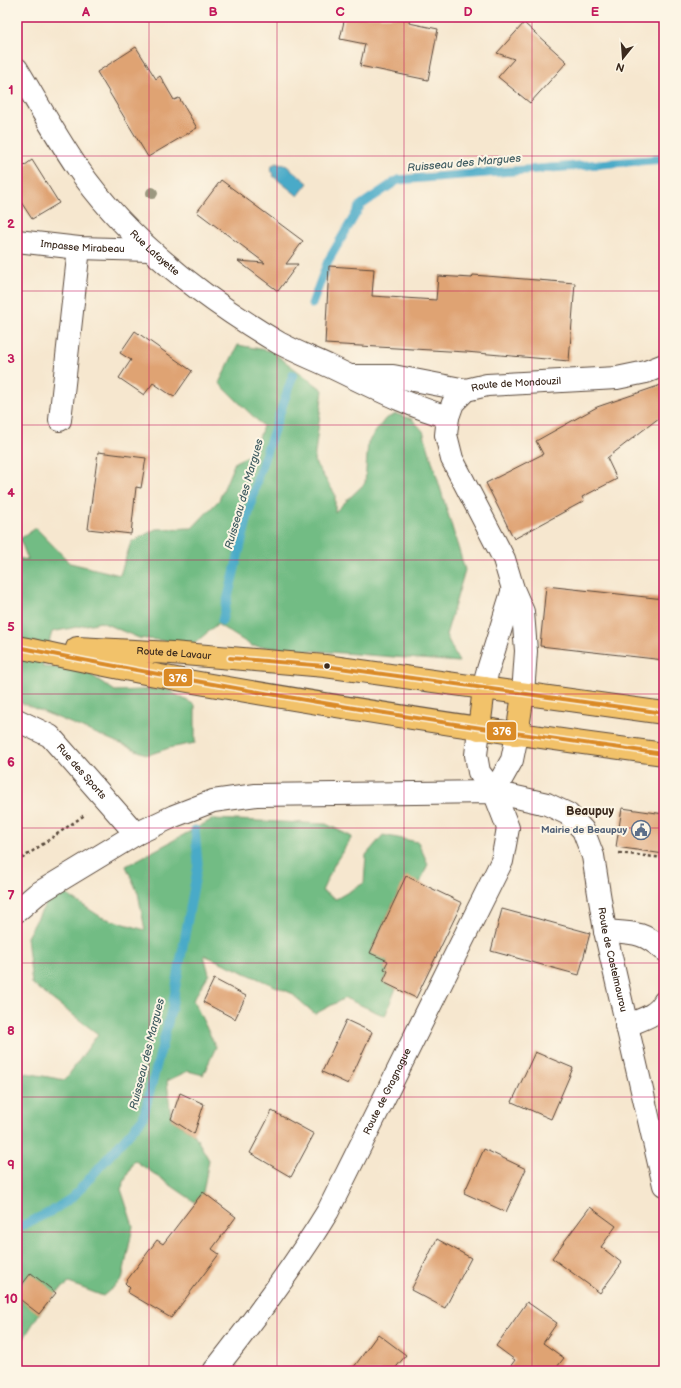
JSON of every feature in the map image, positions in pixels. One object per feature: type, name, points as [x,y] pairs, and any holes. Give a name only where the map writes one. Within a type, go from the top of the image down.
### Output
[{"type":"main road","name":"Route de Lavaur","points":[[17,646],[172,653],[325,666],[664,713]]},
{"type":"main road","name":"Route de Lavaur","points":[[17,646],[180,680],[517,735],[664,754]]},
{"type":"main road","points":[[479,729],[484,688]]},
{"type":"main road","points":[[517,735],[523,694]]},
{"type":"street","name":"Rue Lafayette","points":[[17,69],[78,168],[111,209],[150,250],[195,287],[280,343],[406,404],[448,417]]},
{"type":"street","name":"Impasse Mirabeau","points":[[17,240],[79,248],[150,250]]},
{"type":"street","points":[[60,420],[79,248]]},
{"type":"street","name":"Route de Mondouzil","points":[[523,694],[526,652],[524,612],[513,589],[504,559],[452,459],[446,435],[448,417],[453,402],[466,390],[487,384],[617,378],[646,372],[664,365]]},
{"type":"street","name":"Rue Lafayette","points":[[349,376],[393,376],[466,390]]},
{"type":"street","points":[[484,688],[487,673],[513,589]]},
{"type":"street","name":"Rue des Sports","points":[[17,720],[50,736],[136,834]]},
{"type":"street","name":"Route de Gragnague","points":[[214,1371],[268,1303],[304,1252],[328,1211],[473,923],[502,861],[508,828],[494,792],[479,772],[476,755],[479,729]]},
{"type":"street","points":[[494,792],[512,760],[517,735]]},
{"type":"street","name":"Route de Castelmaurou","points":[[17,911],[37,894],[136,834],[174,816],[213,801],[256,795],[494,792],[547,804],[568,814],[583,830],[593,856],[605,931],[664,1185]]},
{"type":"street","points":[[605,931],[639,933],[652,939],[664,950]]},
{"type":"street","points":[[626,1026],[651,1015],[661,1007],[664,1002]]},
{"type":"path","points":[[17,862],[72,823],[108,801]]},
{"type":"path","points":[[613,853],[664,858]]},
{"type":"green space","points":[[238,345],[271,351],[323,390],[314,461],[335,494],[335,512],[365,483],[368,442],[385,419],[396,414],[412,419],[423,431],[465,570],[446,635],[459,662],[252,646],[217,624],[194,644],[139,638],[101,622],[52,632],[42,667],[82,669],[115,691],[166,689],[195,705],[195,743],[169,748],[148,755],[17,701],[17,558],[28,560],[20,539],[36,528],[70,563],[120,575],[131,542],[156,529],[192,528],[219,500],[235,462],[254,453],[263,426],[219,383]]},
{"type":"green space","points":[[213,819],[326,824],[352,837],[335,863],[322,891],[336,899],[364,883],[366,855],[383,835],[418,842],[428,864],[420,883],[406,877],[370,952],[388,961],[384,969],[388,971],[383,982],[396,988],[385,1016],[345,998],[315,1014],[291,993],[204,955],[209,974],[193,1000],[216,1047],[203,1075],[188,1071],[167,1081],[171,1119],[194,1134],[209,1160],[203,1192],[195,1202],[134,1160],[121,1189],[133,1226],[122,1280],[103,1296],[69,1283],[56,1293],[39,1314],[21,1343],[25,1371],[17,1371],[17,1078],[26,1073],[65,1080],[98,1034],[32,984],[27,937],[55,887],[101,917],[145,930],[138,893],[126,866]]},
{"type":"water","points":[[277,163],[281,165],[283,163],[308,183],[298,196],[273,176],[274,174],[271,171],[272,165]]},
{"type":"building","points":[[345,17],[410,17],[409,23],[438,29],[428,80],[360,66],[365,44],[340,39]]},
{"type":"building","points":[[524,23],[567,62],[530,103],[498,77],[514,59],[497,53]]},
{"type":"building","points":[[136,47],[156,79],[160,76],[174,100],[179,98],[197,128],[148,157],[97,72]]},
{"type":"building","points":[[32,160],[59,203],[32,219],[17,196],[17,171]]},
{"type":"building","points":[[221,180],[303,241],[286,264],[298,264],[278,291],[238,261],[265,263],[197,212]]},
{"type":"building","points":[[329,266],[374,269],[372,296],[436,300],[438,276],[472,278],[473,275],[575,283],[569,361],[466,352],[325,344]]},
{"type":"building","points":[[135,331],[192,371],[174,397],[153,383],[144,395],[119,378],[131,360],[120,353]]},
{"type":"building","points":[[664,384],[664,414],[607,458],[617,479],[582,497],[584,501],[514,539],[486,483],[543,454],[536,441],[597,407]]},
{"type":"building","points":[[98,452],[146,458],[141,488],[136,487],[131,534],[88,529]]},
{"type":"building","points":[[546,586],[664,599],[664,660],[540,646]]},
{"type":"building","name":"Mairie de Beaupuy","points":[[622,808],[664,814],[664,854],[616,847]]},
{"type":"building","points":[[406,876],[462,903],[416,998],[383,982],[388,971],[384,969],[388,961],[370,953]]},
{"type":"building","points":[[502,909],[590,933],[579,975],[491,951]]},
{"type":"building","points":[[214,979],[246,996],[235,1019],[203,1002]]},
{"type":"building","points":[[346,1020],[372,1032],[348,1084],[322,1072]]},
{"type":"building","points":[[535,1052],[573,1068],[551,1119],[512,1102]]},
{"type":"building","points":[[180,1093],[204,1104],[194,1134],[171,1119]]},
{"type":"building","points":[[272,1111],[314,1134],[291,1177],[250,1153]]},
{"type":"building","points":[[484,1149],[526,1169],[506,1212],[464,1193]]},
{"type":"building","points":[[203,1192],[236,1217],[212,1249],[219,1254],[171,1318],[127,1292],[130,1288],[125,1283],[157,1240],[163,1244]]},
{"type":"building","points":[[590,1207],[616,1226],[601,1247],[622,1263],[600,1293],[552,1258]]},
{"type":"building","points":[[437,1239],[471,1258],[445,1308],[411,1290]]},
{"type":"building","points":[[31,1273],[56,1293],[39,1314],[17,1297],[17,1291]]},
{"type":"building","points":[[527,1302],[557,1323],[543,1343],[564,1358],[554,1371],[507,1371],[515,1360],[496,1346]]},
{"type":"building","points":[[378,1334],[406,1355],[393,1371],[351,1371]]},
{"type":"waterway","name":"Ruisseau des Margues","points":[[312,304],[328,261],[361,205],[398,180],[664,159]]},
{"type":"waterway","name":"Ruisseau des Margues","points":[[222,621],[258,476],[293,375]]},
{"type":"waterway","name":"Ruisseau des Margues","points":[[17,1228],[52,1211],[73,1197],[143,1118],[172,1007],[198,864],[195,830]]},
{"type":"transit line","name":"376","points":[[17,647],[178,678],[340,706],[664,754]]},
{"type":"transit line","name":"376","points":[[230,658],[325,666],[664,713]]},
{"type":"place","name":"Mairie de Beaupuy","points":[[641,830]]},
{"type":"district","name":"Beaupuy","points":[[590,811]]}]
